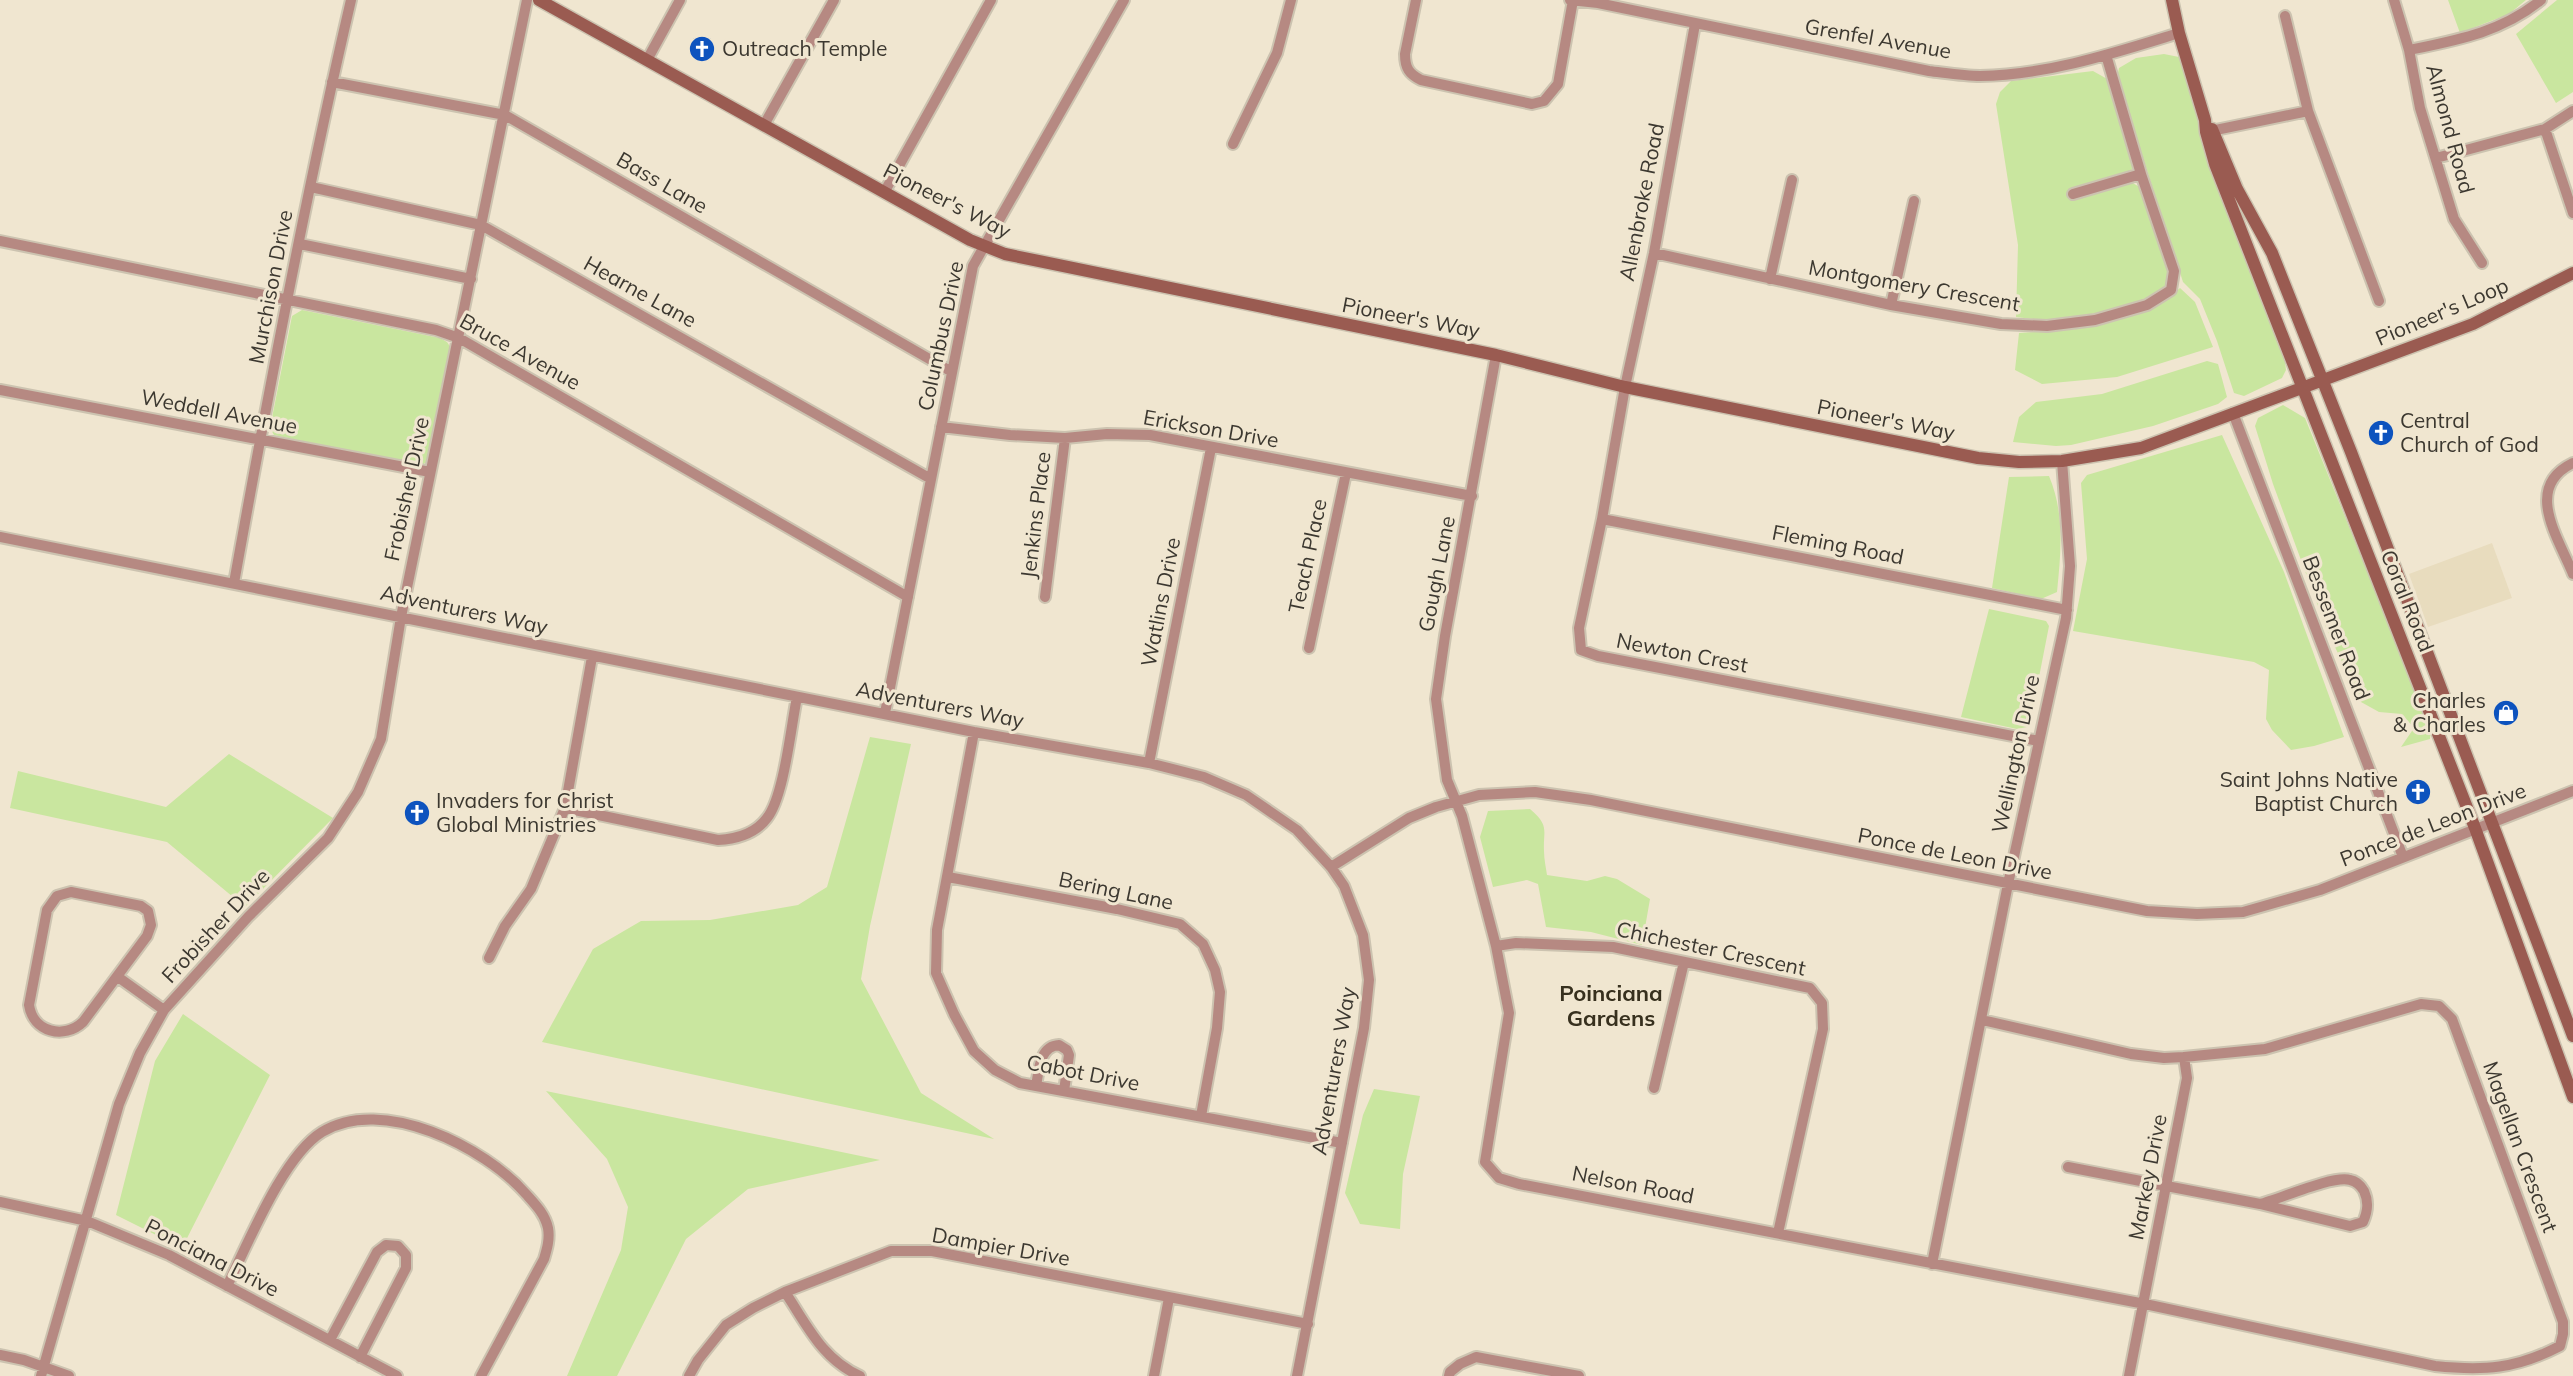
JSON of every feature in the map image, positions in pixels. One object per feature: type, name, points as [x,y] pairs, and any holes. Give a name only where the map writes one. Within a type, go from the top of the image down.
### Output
[{"type":"main road","name":"Pioneer's Way","points":[[539,0],[985,246],[1012,256],[1496,355],[1625,387],[1978,458],[2019,462],[2062,461],[2141,448],[2322,382]]},
{"type":"main road","name":"Coral Road","points":[[2172,0],[2179,33],[2208,127],[2215,164],[2475,828],[2573,1097]]},
{"type":"main road","name":"Coral Road","points":[[2208,127],[2237,189],[2272,253],[2387,544],[2573,1036]]},
{"type":"main road","name":"Pioneer's Loop","points":[[2322,382],[2473,324],[2573,273]]},
{"type":"main road","points":[[2366,552],[2387,544]]},
{"type":"main road","points":[[2426,702],[2445,695]]},
{"type":"main road","points":[[2518,947],[2538,940]]},
{"type":"street","name":"Murchison Drive","points":[[234,583],[260,440],[332,82],[351,0]]},
{"type":"street","name":"Frobisher Drive","points":[[43,1371],[119,1104],[140,1053],[164,1010],[248,916],[328,838],[358,792],[381,739],[401,617],[527,0]]},
{"type":"street","points":[[647,60],[680,0]]},
{"type":"street","points":[[764,125],[834,0]]},
{"type":"street","points":[[885,191],[991,0]]},
{"type":"street","name":"Columbus Drive","points":[[885,713],[973,266],[1124,0]]},
{"type":"street","points":[[1233,144],[1277,53],[1291,0]]},
{"type":"street","points":[[1416,0],[1405,63],[1411,75],[1421,81],[1532,104],[1544,101],[1558,84],[1571,0]]},
{"type":"street","name":"Grenfel Avenue","points":[[1571,0],[1599,2],[1695,24],[1929,71],[1978,76],[2028,72],[2106,56],[2179,33]]},
{"type":"street","name":"Almond Road","points":[[2394,0],[2409,50],[2418,97],[2454,219],[2482,263]]},
{"type":"street","points":[[2409,50],[2473,37],[2501,26],[2541,0]]},
{"type":"street","points":[[2286,16],[2308,111],[2379,301]]},
{"type":"street","name":"Allenbroke Road","points":[[1625,387],[1654,254],[1695,24]]},
{"type":"street","name":"Montgomery Crescent","points":[[1654,254],[1891,304],[2001,324],[2047,327],[2095,320],[2147,305],[2171,290],[2174,271],[2141,174],[2106,56]]},
{"type":"street","name":"Bass Lane","points":[[332,82],[505,115],[952,372]]},
{"type":"street","points":[[2208,127],[2308,111]]},
{"type":"street","points":[[2436,158],[2545,129],[2573,111]]},
{"type":"street","points":[[2545,129],[2573,213]]},
{"type":"street","points":[[2073,194],[2141,174]]},
{"type":"street","points":[[1770,279],[1792,180]]},
{"type":"street","name":"Hearne Lane","points":[[311,187],[481,225],[931,479]]},
{"type":"street","points":[[1891,304],[1914,201]]},
{"type":"street","name":"Bruce Avenue","points":[[0,242],[436,330],[459,338],[908,597]]},
{"type":"street","points":[[300,244],[471,279]]},
{"type":"street","name":"Gough Lane","points":[[1455,801],[1447,780],[1436,699],[1445,636],[1496,355]]},
{"type":"street","name":"Newton Crest","points":[[1625,387],[1602,519],[1579,628],[1581,650],[1598,656],[2039,741]]},
{"type":"street","name":"Weddell Avenue","points":[[0,390],[430,472]]},
{"type":"street","name":"Bessemer Road","points":[[2233,413],[2403,857]]},
{"type":"street","name":"Erickson Drive","points":[[942,427],[1010,435],[1065,438],[1107,434],[1150,435],[1472,496]]},
{"type":"street","name":"Jenkins Place","points":[[1045,597],[1065,438]]},
{"type":"street","name":"Watlins Drive","points":[[1149,763],[1211,448]]},
{"type":"street","name":"Wellington Drive","points":[[1932,1264],[2008,884],[2067,609],[2070,566],[2062,461]]},
{"type":"street","points":[[2573,463],[2563,468],[2550,481],[2546,496],[2548,513],[2573,574]]},
{"type":"street","name":"Teach Place","points":[[1309,648],[1346,473]]},
{"type":"street","name":"Fleming Road","points":[[1602,519],[2067,609]]},
{"type":"street","name":"Adventurers Way","points":[[0,537],[592,657],[974,732],[1149,763],[1204,777],[1246,795],[1297,830],[1331,867],[1344,886],[1363,935],[1369,980],[1364,1028],[1308,1324],[1296,1376]]},
{"type":"street","points":[[489,958],[498,937],[531,889],[565,808],[592,657]]},
{"type":"street","points":[[565,808],[718,840],[751,832],[768,817],[776,798],[797,697]]},
{"type":"street","name":"Cabot Drive","points":[[974,732],[937,930],[936,973],[974,1051],[995,1070],[1020,1083],[1342,1143]]},
{"type":"street","name":"Ponce de Leon Drive","points":[[1331,867],[1409,818],[1455,801],[1479,795],[1535,792],[1591,800],[2147,911],[2197,914],[2243,912],[2320,890],[2493,821],[2573,792]]},
{"type":"street","name":"Nelson Road","points":[[1455,801],[1462,816],[1496,946],[1509,1013],[1486,1142],[1485,1162],[1499,1178],[1519,1184],[2145,1305]]},
{"type":"street","name":"Bering Lane","points":[[948,877],[1117,909],[1180,924],[1203,944],[1215,970],[1220,992],[1217,1028],[1201,1116]]},
{"type":"street","points":[[71,892],[81,893],[141,906],[148,912],[151,921],[150,931],[118,977],[83,1022],[72,1030],[50,1031],[37,1023],[30,1010],[30,999],[47,910],[57,896],[71,892]]},
{"type":"street","name":"Chichester Crescent","points":[[1496,946],[1526,943],[1613,947],[1810,988],[1822,1003],[1823,1029],[1778,1233]]},
{"type":"street","points":[[1654,1088],[1684,962]]},
{"type":"street","points":[[118,977],[164,1010]]},
{"type":"street","name":"Magellan Crescent","points":[[1982,1020],[2131,1054],[2184,1057],[2265,1049],[2421,1004],[2439,1006],[2452,1019],[2563,1322],[2564,1334],[2560,1346],[2539,1356],[2514,1364],[2474,1370],[2435,1366],[2145,1305]]},
{"type":"street","points":[[1036,1086],[1043,1053],[1049,1046],[1059,1045],[1070,1055],[1064,1091]]},
{"type":"street","name":"Markey Drive","points":[[2129,1376],[2145,1305],[2187,1078],[2184,1057]]},
{"type":"street","points":[[227,1286],[284,1173],[310,1141],[332,1127],[362,1121],[393,1123],[431,1131],[472,1149],[501,1168],[535,1203],[548,1229],[548,1243],[544,1259],[481,1376]]},
{"type":"street","points":[[2068,1167],[2260,1204],[2350,1226],[2363,1222],[2368,1212],[2367,1198],[2361,1186],[2350,1179],[2331,1180],[2260,1204]]},
{"type":"street","name":"Ponciana Drive","points":[[0,1202],[87,1221],[169,1255],[397,1376]]},
{"type":"street","points":[[330,1340],[377,1252],[386,1245],[398,1246],[406,1256],[406,1268],[360,1357]]},
{"type":"street","name":"Dampier Drive","points":[[689,1376],[698,1360],[726,1325],[785,1292],[891,1251],[932,1251],[1308,1324]]},
{"type":"street","points":[[785,1292],[821,1346],[840,1367],[860,1376]]},
{"type":"street","points":[[1154,1376],[1168,1298]]},
{"type":"street","points":[[0,1355],[43,1371],[69,1376]]},
{"type":"street","points":[[1449,1376],[1450,1372],[1460,1364],[1476,1357],[1579,1376]]},
{"type":"shaded area","points":[[2492,543],[2512,598],[2428,627],[2409,574]]},
{"type":"green space","points":[[2448,0],[2526,0],[2509,14],[2460,33]]},
{"type":"green space","points":[[2557,0],[2573,0],[2573,92],[2556,103],[2516,34]]},
{"type":"green space","points":[[2164,54],[2179,57],[2202,134],[2284,354],[2286,370],[2282,378],[2244,396],[2234,393],[2200,299],[2183,282],[2117,77],[2119,68],[2136,58]]},
{"type":"green space","points":[[2093,71],[2109,80],[2134,163],[2131,172],[2077,187],[2069,195],[2073,200],[2098,189],[2131,182],[2143,189],[2172,270],[2169,284],[2143,303],[2054,322],[2016,317],[2018,245],[1996,104],[2000,92],[2011,81]]},
{"type":"green space","points":[[2180,288],[2195,302],[2213,347],[2117,377],[2042,384],[2015,370],[2019,333],[2081,328],[2112,322],[2151,307]]},
{"type":"green space","points":[[302,310],[440,338],[447,342],[451,348],[428,462],[419,466],[274,435],[270,428],[292,316]]},
{"type":"green space","points":[[2207,361],[2218,364],[2227,397],[2218,404],[2153,426],[2071,445],[2013,442],[2019,417],[2036,402],[2102,394]]},
{"type":"green space","points":[[2283,405],[2305,418],[2431,729],[2430,739],[2401,747],[2414,728],[2402,714],[2379,712],[2361,702],[2326,628],[2273,484],[2255,426],[2258,418]]},
{"type":"green space","points":[[2222,435],[2284,572],[2344,737],[2291,750],[2272,730],[2266,719],[2269,670],[2254,662],[2073,631],[2087,559],[2081,483],[2087,475]]},
{"type":"green space","points":[[2049,476],[2060,519],[2057,592],[2041,599],[1992,588],[2009,477]]},
{"type":"green space","points":[[1989,609],[2046,621],[2049,626],[2031,718],[2027,727],[2017,729],[1961,717]]},
{"type":"green space","points":[[870,737],[911,744],[870,926],[861,979],[921,1093],[994,1139],[542,1042],[593,949],[641,921],[710,920],[798,905],[827,887]]},
{"type":"green space","points":[[229,754],[333,818],[245,907],[167,842],[10,808],[18,771],[166,807]]},
{"type":"green space","points":[[1530,809],[1543,824],[1547,875],[1587,881],[1605,876],[1617,879],[1650,899],[1642,945],[1591,932],[1546,927],[1538,884],[1527,880],[1493,887],[1480,837],[1488,811]]},
{"type":"green space","points":[[183,1014],[270,1075],[182,1248],[116,1215],[155,1061]]},
{"type":"green space","points":[[1374,1089],[1420,1096],[1403,1174],[1400,1229],[1360,1224],[1345,1193],[1363,1115]]},
{"type":"green space","points":[[546,1091],[880,1160],[748,1189],[686,1239],[617,1376],[567,1376],[621,1250],[628,1207],[607,1159]]},
{"type":"place","name":"Outreach Temple","points":[[702,49]]},
{"type":"place","name":"Central Church of God","points":[[2381,433]]},
{"type":"place","name":"Charles & Charles","points":[[2506,713]]},
{"type":"place","name":"Saint Johns Native Baptist Church","points":[[2418,792]]},
{"type":"place","name":"Invaders for Christ Global Ministries","points":[[417,813]]},
{"type":"district","name":"Poinciana Gardens","points":[[1611,1006]]}]
